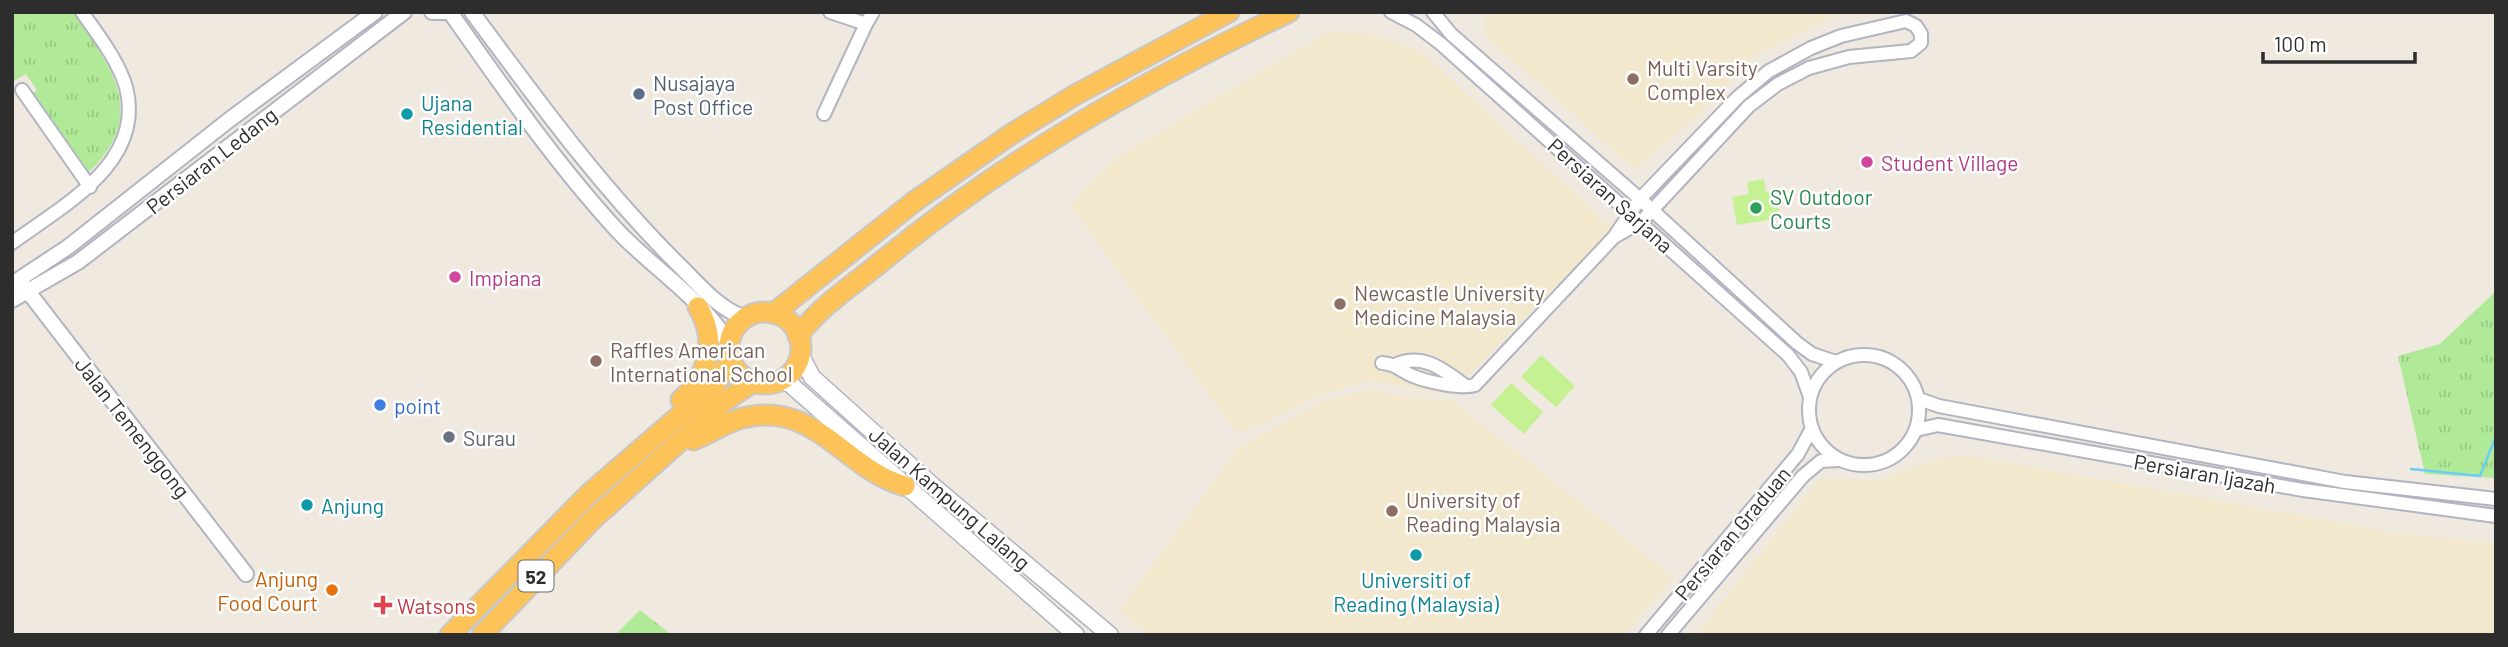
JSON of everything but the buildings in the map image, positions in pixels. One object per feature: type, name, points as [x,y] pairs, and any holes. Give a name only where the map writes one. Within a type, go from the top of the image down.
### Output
[{"type":"highway","points":[[774,313],[915,201],[1075,95],[1229,12]]},
{"type":"highway","points":[[799,345],[788,320],[774,313],[760,312],[746,318],[735,328],[730,353],[742,376],[753,382],[770,384],[780,380],[794,368],[799,345],[815,316],[932,220],[1028,153],[1190,59],[1289,12]]},
{"type":"highway","points":[[645,444],[652,430],[693,388],[707,365],[710,341],[698,307]]},
{"type":"highway","name":"52","points":[[450,635],[540,541],[645,444],[715,385],[730,353]]},
{"type":"highway","name":"52","points":[[482,635],[555,557],[672,447],[737,392],[753,382]]},
{"type":"highway","points":[[672,447],[742,418],[783,417],[812,427],[869,469],[890,482],[905,486]]},
{"type":"main road","name":"Jalan Kampung Lalang","points":[[799,345],[812,377],[932,485],[1110,635]]},
{"type":"main road","name":"Jalan Kampung Lalang","points":[[780,380],[790,384],[1076,635]]},
{"type":"street","points":[[12,243],[89,187],[109,167],[121,144],[127,120],[126,89],[117,66],[82,12]]},
{"type":"street","name":"Persiaran Ledang","points":[[12,299],[20,286],[375,12]]},
{"type":"street","name":"Persiaran Ledang","points":[[20,286],[78,262],[404,12]]},
{"type":"street","points":[[432,12],[448,12],[572,179],[635,250],[720,328],[730,353]]},
{"type":"street","points":[[472,12],[588,166],[656,243],[731,312],[746,318]]},
{"type":"street","points":[[830,12],[866,24]]},
{"type":"street","points":[[824,114],[873,12]]},
{"type":"street","name":"Persiaran Sarjana","points":[[1391,12],[1433,38],[1642,221],[1788,355],[1801,372],[1810,397]]},
{"type":"street","name":"Persiaran Sarjana","points":[[1433,12],[1451,34],[1640,199],[1797,343],[1812,354],[1836,362]]},
{"type":"street","points":[[1382,363],[1397,364],[1414,377],[1466,386],[1475,385],[1614,237],[1640,199],[1738,97],[1769,71],[1840,36],[1906,22],[1916,26],[1922,34],[1921,43],[1911,51],[1849,57],[1809,68],[1778,84],[1749,106],[1642,221],[1614,237]]},
{"type":"street","points":[[22,90],[89,187]]},
{"type":"street","name":"Jalan Temenggong","points":[[20,286],[246,574]]},
{"type":"street","points":[[1870,355],[1887,359],[1902,368],[1913,382],[1919,398],[1916,430],[1901,452],[1890,460],[1864,466],[1839,460],[1818,441],[1812,428],[1810,397],[1825,371],[1836,362],[1853,356],[1870,355]]},
{"type":"street","name":"Persiaran Ijazah","points":[[1919,398],[1939,406],[2345,482],[2496,499]]},
{"type":"street","name":"Persiaran Ijazah","points":[[1916,430],[1938,425],[2303,490],[2496,516]]},
{"type":"street","name":"Persiaran Graduan","points":[[1646,635],[1798,454],[1812,428]]},
{"type":"street","name":"Persiaran Graduan","points":[[1668,635],[1803,476],[1821,461],[1839,460]]},
{"type":"shaded area","name":"Multi Varsity Complex","points":[[1486,12],[1843,13],[1755,55],[1711,103],[1635,170],[1485,36]]},
{"type":"shaded area","name":"Newcastle University Medicine Malaysia","points":[[1329,31],[1376,35],[1420,51],[1613,228],[1449,395],[1370,380],[1316,397],[1258,427],[1236,432],[1070,205],[1111,161]]},
{"type":"shaded area","name":"University of Reading Malaysia","points":[[1372,389],[1405,397],[1452,400],[1674,577],[1624,635],[1148,635],[1119,610],[1240,446],[1320,402]]},
{"type":"shaded area","points":[[1965,455],[2391,532],[2496,543],[2496,635],[1696,635],[1821,477],[1877,481],[1930,461]]},
{"type":"green space","points":[[12,12],[73,12],[111,73],[121,112],[117,132],[107,152],[88,173],[33,93],[37,90],[26,74],[12,82]]},
{"type":"green space","name":"SV Outdoor Courts","points":[[1764,179],[1766,192],[1775,191],[1780,218],[1737,225],[1732,197],[1749,194],[1747,182]]},
{"type":"green space","points":[[2496,291],[2496,478],[2425,474],[2398,356],[2440,344]]},
{"type":"green space","points":[[1541,355],[1575,386],[1556,407],[1521,377]]},
{"type":"green space","points":[[1511,383],[1543,412],[1524,434],[1491,405]]},
{"type":"green space","points":[[640,610],[672,635],[615,635]]},
{"type":"waterway","points":[[2411,469],[2480,476],[2496,436]]},
{"type":"place","name":"Multi Varsity Complex","points":[[1633,79]]},
{"type":"place","name":"Nusajaya Post Office","points":[[639,94]]},
{"type":"place","name":"Ujana Residential","points":[[407,114]]},
{"type":"place","name":"Student Village","points":[[1867,162]]},
{"type":"place","name":"SV Outdoor Courts","points":[[1756,208]]},
{"type":"place","name":"Impiana","points":[[455,277]]},
{"type":"place","name":"Newcastle University Medicine Malaysia","points":[[1340,304]]},
{"type":"place","name":"Raffles American International School","points":[[596,361]]},
{"type":"place","name":"point","points":[[380,405]]},
{"type":"place","name":"Surau","points":[[449,437]]},
{"type":"place","name":"Anjung","points":[[307,505]]},
{"type":"place","name":"University of Reading Malaysia","points":[[1392,511]]},
{"type":"place","name":"Universiti of Reading (Malaysia)","points":[[1416,555]]},
{"type":"place","name":"Anjung Food Court","points":[[332,590]]},
{"type":"place","name":"Watsons","points":[[383,605]]}]
